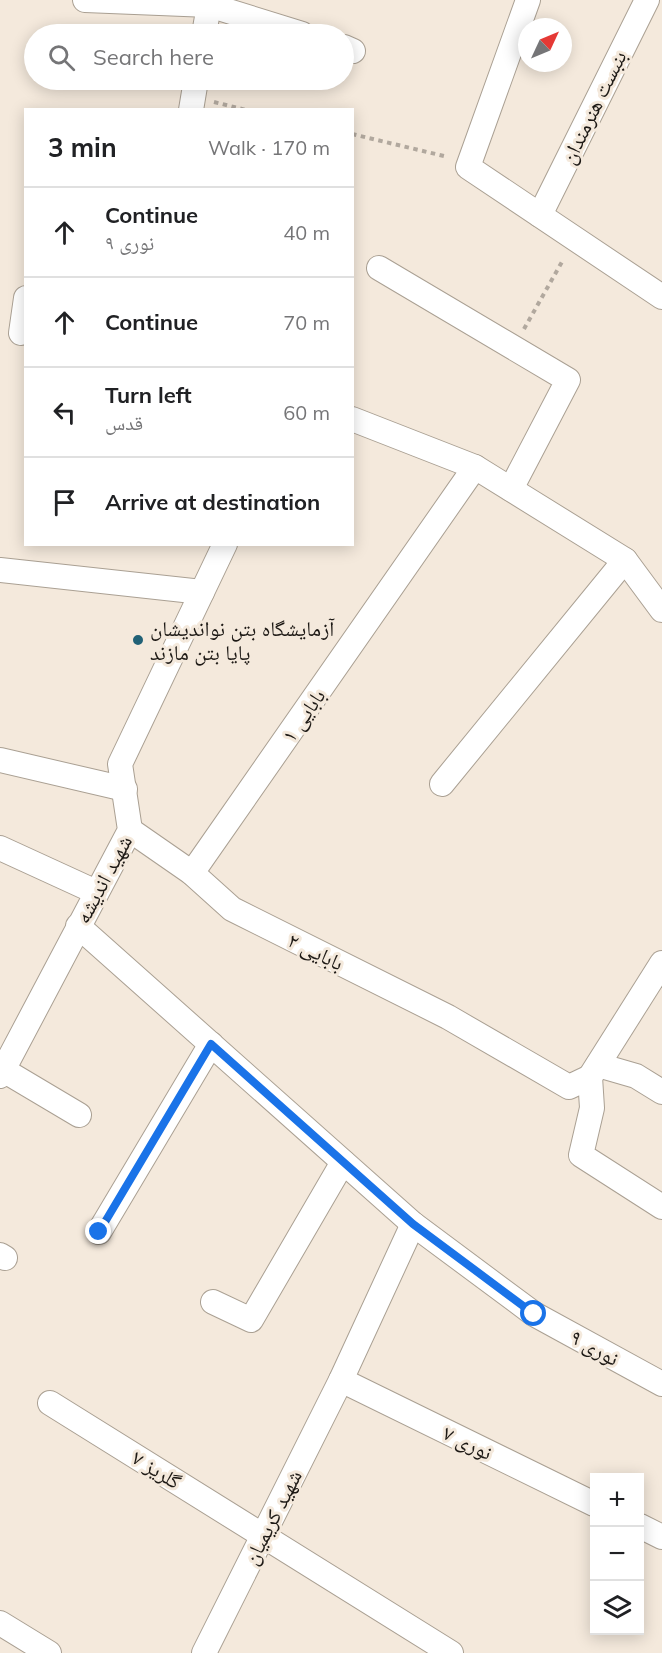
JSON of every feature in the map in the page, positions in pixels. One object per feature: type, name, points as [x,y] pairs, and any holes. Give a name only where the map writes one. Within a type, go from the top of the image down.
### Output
[{"type":"street","points":[[85,0],[210,3],[272,24]]},
{"type":"street","points":[[528,0],[468,167],[662,297]]},
{"type":"street","name":"بنبست هنرمندان","points":[[540,215],[647,0]]},
{"type":"street","points":[[206,24],[210,3]]},
{"type":"street","points":[[379,268],[568,380],[511,489]]},
{"type":"street","points":[[16,333],[24,305]]},
{"type":"street","points":[[354,420],[475,467],[511,489],[625,560],[662,610]]},
{"type":"street","name":"بابایی ۱","points":[[192,873],[475,467]]},
{"type":"street","name":"شهید اندیشه","points":[[1,1071],[130,830],[120,764],[224,546]]},
{"type":"street","points":[[442,784],[625,560]]},
{"type":"street","points":[[0,570],[202,592]]},
{"type":"street","points":[[0,760],[125,789]]},
{"type":"street","name":"بابایی ۲","points":[[130,830],[192,873],[232,909],[448,1017],[568,1087],[594,1071]]},
{"type":"street","points":[[0,848],[96,892]]},
{"type":"street","name":"نوری ۹","points":[[78,926],[413,1224],[534,1314],[662,1384]]},
{"type":"street","points":[[662,963],[594,1071],[592,1108],[581,1155],[662,1207]]},
{"type":"street","points":[[99,1232],[211,1044]]},
{"type":"street","points":[[1,1071],[79,1115]]},
{"type":"street","points":[[594,1071],[636,1076],[662,1092]]},
{"type":"street","points":[[213,1302],[251,1320],[343,1162]]},
{"type":"street","name":"شهید کریمیان","points":[[204,1653],[341,1380],[413,1224]]},
{"type":"street","name":"نوری ۷","points":[[341,1380],[590,1502]]},
{"type":"street","name":"گلریز ۷","points":[[50,1403],[451,1653]]},
{"type":"street","points":[[641,1527],[662,1537]]},
{"type":"street","points":[[0,1623],[49,1653]]},
{"type":"path","points":[[194,95],[239,108]]},
{"type":"path","points":[[354,134],[456,159],[468,167]]},
{"type":"path","points":[[513,348],[576,239]]},
{"type":"place","name":"آزمایشگاه بتن نواندیشان پایا بتن مازند","points":[[138,640]]},
{"type":"route","points":[[99,1232],[211,1044],[413,1224],[534,1314]]}]
